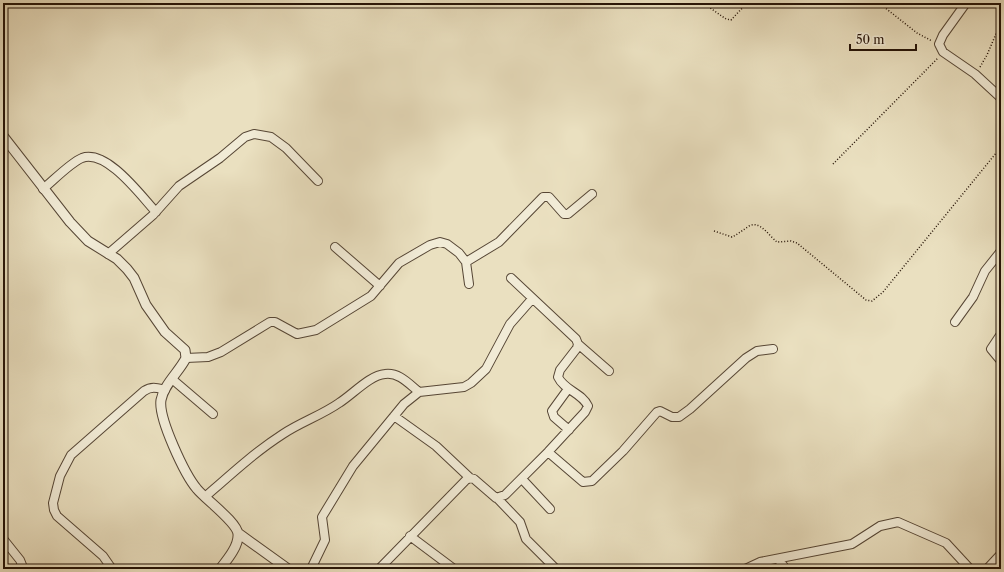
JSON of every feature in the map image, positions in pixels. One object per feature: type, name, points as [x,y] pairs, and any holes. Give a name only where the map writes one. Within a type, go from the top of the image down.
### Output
[{"type":"street","points":[[966,3],[942,35],[939,44],[944,52],[975,74],[1001,98]]},
{"type":"street","points":[[108,254],[156,212],[185,182],[220,158],[237,142],[254,134],[271,136],[278,141],[318,181]]},
{"type":"street","points":[[3,136],[70,222],[88,241],[128,269],[134,278],[146,305],[164,332],[185,350],[186,358],[164,390],[161,401],[161,412],[170,437],[189,477],[205,497],[233,524],[238,533],[288,569]]},
{"type":"street","points":[[43,189],[82,158],[92,157],[104,160],[113,166],[156,212]]},
{"type":"street","points":[[466,262],[499,242],[543,197],[549,197],[564,214],[568,214],[592,194]]},
{"type":"street","points":[[186,358],[208,357],[221,352],[270,322],[275,322],[297,334],[316,330],[362,303],[380,286],[399,264],[430,245],[440,242],[447,244],[459,253],[466,262],[469,284]]},
{"type":"street","points":[[334,247],[380,286]]},
{"type":"street","points":[[955,322],[973,297],[984,271],[1001,251]]},
{"type":"street","points":[[511,278],[576,339],[578,344],[609,371]]},
{"type":"street","points":[[311,569],[325,540],[322,517],[353,466],[404,404],[419,392],[464,387],[472,383],[486,369],[498,343],[510,324],[532,299]]},
{"type":"street","points":[[1001,334],[991,349],[1001,361]]},
{"type":"street","points":[[498,499],[505,495],[522,479],[585,412],[588,406],[586,401],[561,383],[558,377],[560,370],[577,348],[578,344]]},
{"type":"street","points":[[548,452],[583,482],[592,481],[624,451],[657,412],[660,411],[672,417],[679,417],[690,409],[746,358],[757,351],[773,349]]},
{"type":"street","points":[[205,497],[264,446],[301,423],[339,404],[376,376],[393,374],[402,378],[419,392]]},
{"type":"street","points":[[172,379],[213,414]]},
{"type":"street","points":[[112,569],[103,556],[57,516],[54,510],[54,503],[60,476],[71,455],[144,391],[154,387],[164,390]]},
{"type":"street","points":[[568,388],[552,412],[554,417],[569,430]]},
{"type":"street","points":[[394,416],[436,446],[470,478],[478,482],[498,499],[520,522],[526,539],[530,544],[556,569]]},
{"type":"street","points":[[379,569],[456,489],[470,478]]},
{"type":"street","points":[[522,479],[550,509]]},
{"type":"street","points":[[745,569],[760,562],[852,544],[880,526],[898,522],[946,543],[970,569]]},
{"type":"street","points":[[220,569],[237,542],[238,533]]},
{"type":"street","points":[[410,536],[454,569]]},
{"type":"street","points":[[4,540],[20,560],[22,565],[19,569]]},
{"type":"street","points":[[987,569],[1001,554]]},
{"type":"street","points":[[778,559],[786,569]]},
{"type":"path","points":[[703,3],[726,19],[731,20],[747,3]]},
{"type":"path","points":[[879,3],[917,33],[939,44]]},
{"type":"path","points":[[975,74],[987,55],[1001,22]]},
{"type":"path","points":[[833,164],[944,52]]},
{"type":"path","points":[[714,232],[732,237],[749,226],[754,224],[759,226],[777,242],[791,241],[797,243],[866,300],[872,301],[876,299],[893,280],[1001,147]]}]
